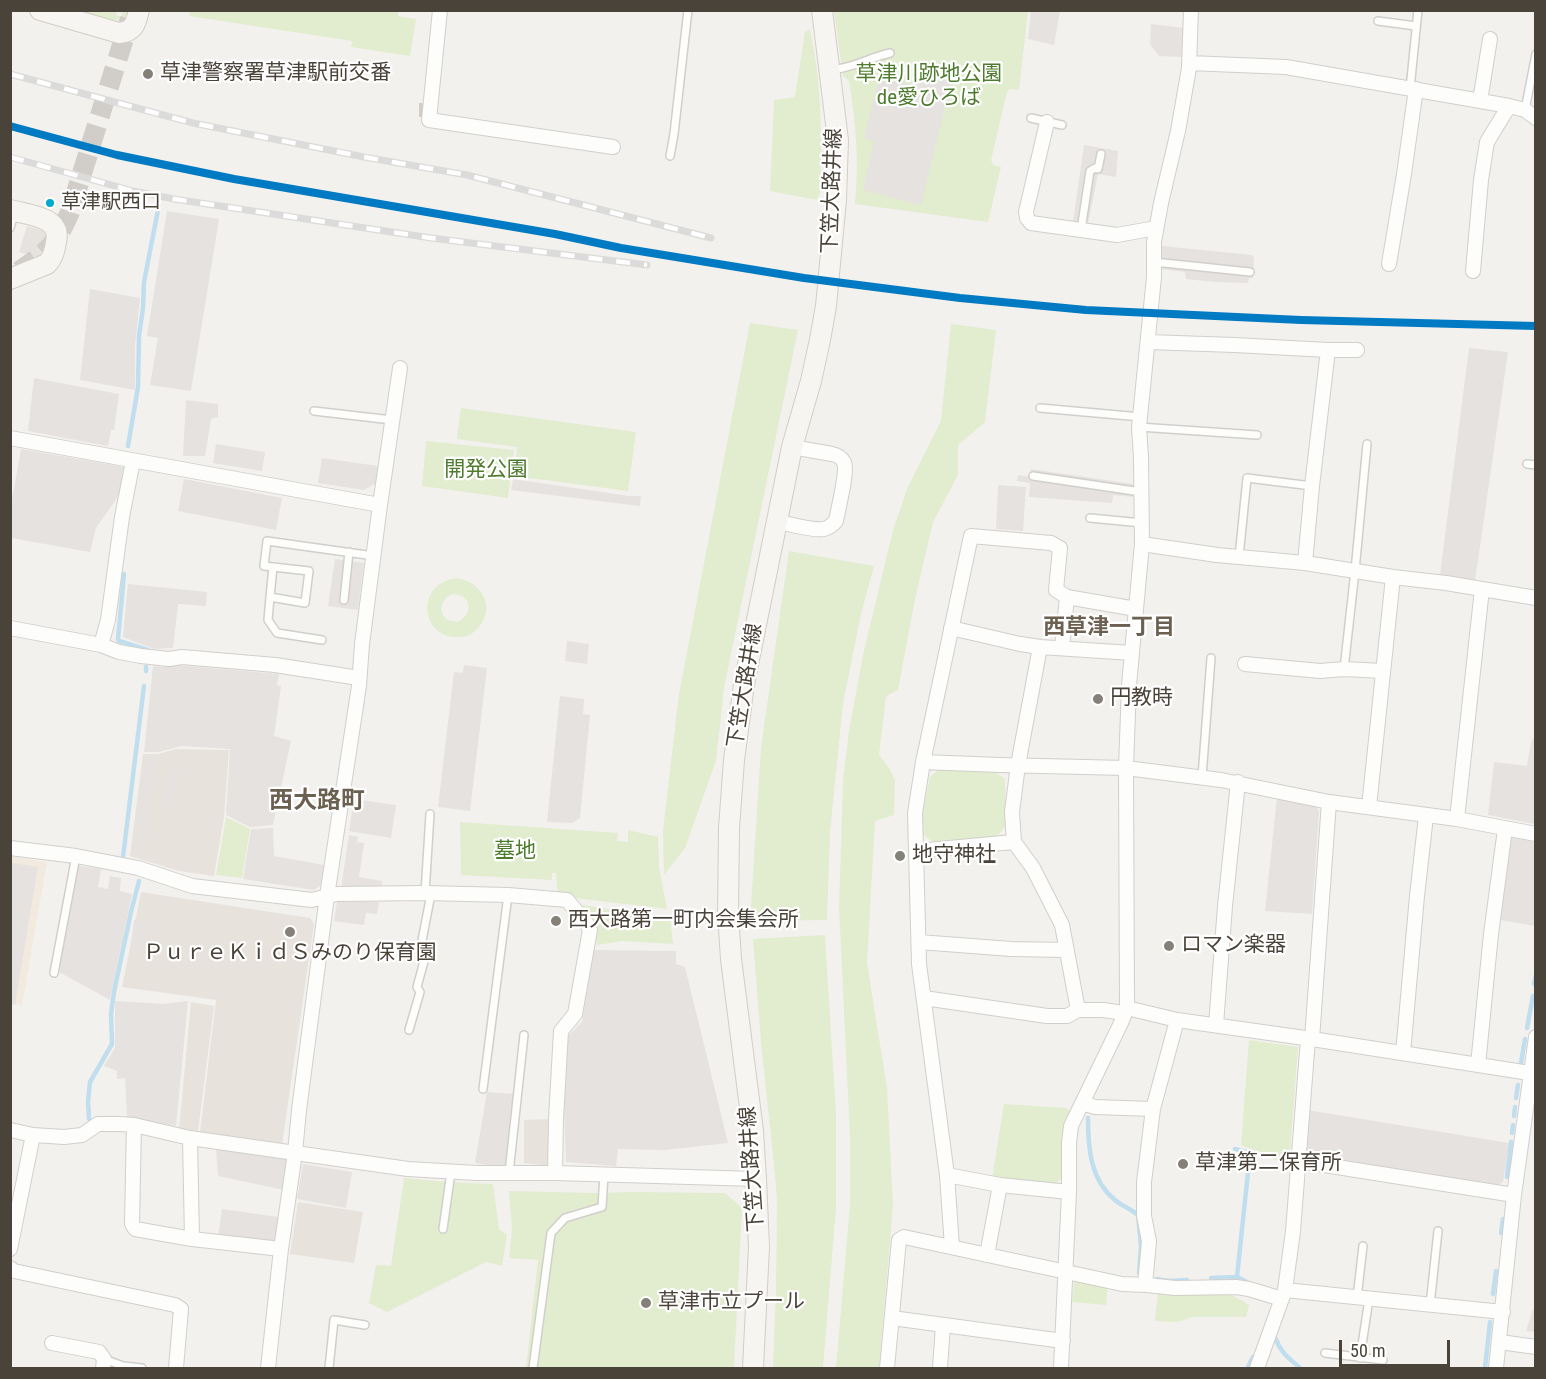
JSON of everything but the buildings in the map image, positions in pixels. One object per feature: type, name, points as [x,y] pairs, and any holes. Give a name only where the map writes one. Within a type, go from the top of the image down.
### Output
[{"type":"main road","points":[[43,11],[119,33],[128,32],[135,26],[140,10]]},
{"type":"main road","name":"下笠大路井線","points":[[753,1368],[759,1246],[753,1131],[730,959],[729,828],[734,760],[744,684],[792,447],[816,361],[826,306],[838,175],[838,140],[822,10]]},
{"type":"main road","points":[[10,279],[20,268],[44,266],[51,260],[57,236],[50,222],[45,219],[12,217]]},
{"type":"street","points":[[440,10],[426,109],[429,120],[613,147]]},
{"type":"street","points":[[1061,1368],[1071,1126],[1121,1023],[1125,1010],[1126,768],[1131,653],[1142,544],[1140,422],[1154,277],[1154,242],[1190,63],[1191,10]]},
{"type":"street","points":[[1480,101],[1490,39]]},
{"type":"street","points":[[1190,63],[1286,67],[1509,106],[1530,114]]},
{"type":"street","points":[[1389,264],[1404,174],[1413,89]]},
{"type":"street","points":[[1473,271],[1481,180],[1488,142],[1509,106]]},
{"type":"street","points":[[1047,122],[1026,212],[1031,223],[1117,235],[1156,228]]},
{"type":"street","points":[[1148,342],[1357,350]]},
{"type":"street","points":[[1305,563],[1328,350]]},
{"type":"street","points":[[268,1368],[281,1249],[327,896],[359,678],[380,505],[400,368]]},
{"type":"street","points":[[10,438],[380,505]]},
{"type":"street","points":[[776,521],[825,529],[836,521],[845,471],[844,462],[832,454],[792,447]]},
{"type":"street","points":[[101,645],[108,620],[122,517],[133,460]]},
{"type":"street","points":[[952,1247],[947,1175],[919,964],[913,843],[923,762],[971,536],[1051,543],[1060,548],[1056,590],[1067,597],[1136,609]]},
{"type":"street","points":[[1142,544],[1217,555],[1305,563],[1536,598]]},
{"type":"street","points":[[1369,807],[1393,577]]},
{"type":"street","points":[[1457,819],[1482,589]]},
{"type":"street","points":[[1062,648],[1067,597]]},
{"type":"street","points":[[10,628],[101,645],[119,652],[152,658],[182,657],[275,665],[359,678]]},
{"type":"street","points":[[951,628],[1040,647],[1131,653]]},
{"type":"street","points":[[1040,647],[1018,765],[1012,812],[1014,842],[1033,868],[1062,925],[1078,1011]]},
{"type":"street","points":[[1245,664],[1320,671],[1344,669],[1383,671]]},
{"type":"street","points":[[923,762],[1126,768],[1238,782],[1329,802],[1457,819],[1536,834]]},
{"type":"street","points":[[1216,1025],[1224,906],[1238,782]]},
{"type":"street","points":[[1257,1368],[1283,1295],[1293,1232],[1329,802]]},
{"type":"street","points":[[1403,1053],[1426,816]]},
{"type":"street","points":[[1478,1065],[1491,934],[1505,829]]},
{"type":"street","points":[[913,843],[1014,842]]},
{"type":"street","points":[[10,848],[76,856],[138,868],[192,886],[312,900],[336,894],[428,893],[508,895],[567,900],[590,930],[575,1014],[561,1031],[555,1173]]},
{"type":"street","points":[[919,942],[1011,949],[1067,950]]},
{"type":"street","points":[[924,998],[1047,1016],[1067,1016],[1078,1011],[1125,1010],[1533,1073]]},
{"type":"street","points":[[1144,1285],[1149,1241],[1144,1216],[1144,1182],[1153,1109],[1178,1020]]},
{"type":"street","points":[[1496,1368],[1514,1195],[1533,1073],[1536,1037]]},
{"type":"street","points":[[1082,1103],[1095,1107],[1153,1109]]},
{"type":"street","points":[[10,1130],[33,1135],[64,1137],[82,1135],[98,1124],[134,1125],[190,1138],[408,1169],[756,1179]]},
{"type":"street","points":[[134,1125],[132,1224],[135,1229],[192,1239],[281,1249]]},
{"type":"street","points":[[10,1248],[33,1135]]},
{"type":"street","points":[[190,1138],[192,1239]]},
{"type":"street","points":[[1299,1161],[1514,1195]]},
{"type":"street","points":[[947,1175],[999,1185],[1069,1192]]},
{"type":"street","points":[[987,1255],[999,1185]]},
{"type":"street","points":[[887,1368],[898,1240],[904,1237],[1122,1284],[1175,1288],[1236,1287],[1283,1295],[1363,1299],[1503,1312]]},
{"type":"street","points":[[10,1268],[14,1271],[175,1305],[181,1309],[176,1368]]},
{"type":"street","points":[[892,1318],[1062,1341]]},
{"type":"street","points":[[940,1368],[943,1325]]},
{"type":"street","points":[[1500,1342],[1536,1347]]},
{"type":"street","points":[[52,1343],[99,1352],[103,1364]]},
{"type":"lane","points":[[670,156],[688,10]]},
{"type":"lane","points":[[1413,89],[1418,10]]},
{"type":"lane","points":[[1378,21],[1416,26]]},
{"type":"lane","points":[[830,70],[855,66],[890,53]]},
{"type":"lane","points":[[1530,114],[1536,54]]},
{"type":"lane","points":[[1032,118],[1062,125]]},
{"type":"lane","points":[[1081,230],[1090,171],[1098,169],[1101,154]]},
{"type":"lane","points":[[1154,262],[1250,272]]},
{"type":"lane","points":[[1040,408],[1257,435]]},
{"type":"lane","points":[[314,411],[392,420]]},
{"type":"lane","points":[[1344,669],[1367,444]]},
{"type":"lane","points":[[1034,476],[1142,492]]},
{"type":"lane","points":[[1239,557],[1247,478],[1312,486]]},
{"type":"lane","points":[[1090,518],[1142,523]]},
{"type":"lane","points":[[270,597],[305,603],[309,571],[264,566],[267,541],[374,556]]},
{"type":"lane","points":[[344,600],[349,552]]},
{"type":"lane","points":[[273,567],[268,620],[277,633],[322,640]]},
{"type":"lane","points":[[1202,777],[1211,658]]},
{"type":"lane","points":[[409,1030],[420,992],[417,987],[426,954],[420,951],[428,893],[430,814]]},
{"type":"lane","points":[[54,973],[76,856]]},
{"type":"lane","points":[[483,1089],[508,895]]},
{"type":"lane","points":[[509,1173],[524,1035]]},
{"type":"lane","points":[[443,1229],[451,1172]]},
{"type":"lane","points":[[533,1368],[551,1233],[565,1218],[602,1207],[604,1175]]},
{"type":"lane","points":[[1430,1305],[1438,1231]]},
{"type":"lane","points":[[1360,1358],[1363,1246]]},
{"type":"lane","points":[[329,1368],[334,1320],[365,1325]]},
{"type":"lane","points":[[1325,1353],[1383,1360]]},
{"type":"lane","points":[[103,1364],[142,1368]]},
{"type":"shaded area","points":[[1031,11],[1060,11],[1054,45],[1028,39]]},
{"type":"shaded area","points":[[1151,24],[1184,28],[1182,57],[1159,56],[1150,44]]},
{"type":"shaded area","points":[[914,72],[951,81],[921,205],[863,190],[874,141],[864,138],[879,78],[911,85]]},
{"type":"shaded area","points":[[1084,145],[1118,151],[1116,177],[1098,174],[1088,224],[1073,222]]},
{"type":"shaded area","points":[[167,211],[219,219],[191,391],[150,385],[158,338],[147,336]]},
{"type":"shaded area","points":[[27,226],[47,232],[40,258],[19,252]]},
{"type":"shaded area","points":[[1162,246],[1252,255],[1254,258],[1253,278],[1249,278],[1248,283],[1186,279],[1185,272],[1159,269]]},
{"type":"shaded area","points":[[90,289],[140,298],[135,346],[135,390],[80,380]]},
{"type":"shaded area","points":[[1469,348],[1508,352],[1475,581],[1440,575]]},
{"type":"shaded area","points":[[34,378],[119,394],[114,430],[111,430],[108,446],[28,431]]},
{"type":"shaded area","points":[[186,400],[218,404],[218,417],[211,419],[205,456],[183,456]]},
{"type":"shaded area","points":[[216,444],[265,452],[262,471],[213,463]]},
{"type":"shaded area","points":[[21,449],[124,467],[124,488],[96,528],[90,552],[11,538],[11,505]]},
{"type":"shaded area","points":[[322,458],[378,466],[376,483],[364,490],[318,483]]},
{"type":"shaded area","points":[[1031,469],[1133,484],[1133,497],[1113,495],[1112,503],[1029,497],[1030,483],[1017,481],[1018,475],[1029,477]]},
{"type":"shaded area","points":[[184,479],[282,498],[276,530],[178,511]]},
{"type":"shaded area","points":[[513,479],[641,496],[640,506],[511,490]]},
{"type":"shaded area","points":[[998,485],[1026,487],[1023,531],[996,529]]},
{"type":"shaded area","points":[[335,559],[364,563],[358,610],[328,606]]},
{"type":"shaded area","points":[[128,584],[207,592],[206,606],[178,604],[173,648],[154,649],[123,637]]},
{"type":"shaded area","points":[[567,641],[589,644],[587,664],[565,661]]},
{"type":"shaded area","points":[[176,665],[279,674],[277,685],[281,686],[274,736],[291,741],[273,825],[250,827],[226,815],[230,749],[181,746],[159,752],[144,752],[153,666]]},
{"type":"shaded area","points":[[464,665],[487,668],[470,811],[438,807],[454,672],[463,673]]},
{"type":"shaded area","points":[[560,696],[584,699],[583,714],[590,715],[580,818],[572,823],[547,822]]},
{"type":"shaded area","points":[[1535,736],[1535,824],[1488,815],[1494,762],[1527,766],[1531,742]]},
{"type":"shaded area","points":[[176,749],[229,750],[224,817],[214,876],[179,871],[130,856],[143,754],[158,754]]},
{"type":"shaded area","points":[[146,755],[156,756],[145,844],[135,842]]},
{"type":"shaded area","points":[[169,768],[178,769],[173,804],[164,803]]},
{"type":"shaded area","points":[[1277,797],[1314,803],[1319,811],[1312,914],[1265,911]]},
{"type":"shaded area","points":[[354,799],[396,805],[391,838],[349,831]]},
{"type":"shaded area","points":[[273,828],[274,856],[324,865],[322,884],[314,890],[243,879],[251,829]]},
{"type":"shaded area","points":[[349,835],[358,837],[357,842],[364,843],[359,877],[382,881],[381,889],[341,889]]},
{"type":"shaded area","points":[[1510,835],[1535,839],[1535,926],[1500,920]]},
{"type":"shaded area","points":[[10,856],[47,862],[22,1005],[11,1004]]},
{"type":"shaded area","points":[[11,863],[38,867],[15,1005],[10,1004]]},
{"type":"shaded area","points":[[79,866],[101,869],[98,887],[108,889],[110,876],[121,878],[120,891],[132,894],[110,1000],[59,972]]},
{"type":"shaded area","points":[[141,892],[310,918],[314,924],[282,1145],[200,1132],[216,1000],[122,987]]},
{"type":"shaded area","points":[[337,902],[379,902],[377,914],[366,913],[364,925],[334,921]]},
{"type":"shaded area","points":[[134,920],[147,922],[144,946],[131,944]]},
{"type":"shaded area","points":[[594,950],[676,951],[676,964],[685,967],[728,1143],[665,1150],[618,1149],[616,1166],[566,1162],[564,1104],[567,1037],[582,1022]]},
{"type":"shaded area","points":[[115,1001],[163,1004],[188,1001],[176,1126],[127,1117],[125,1078],[117,1079],[117,1071],[104,1066],[115,1048]]},
{"type":"shaded area","points":[[191,1002],[214,1006],[198,1131],[179,1129]]},
{"type":"shaded area","points":[[487,1092],[513,1094],[505,1168],[475,1163]]},
{"type":"shaded area","points":[[1307,1110],[1509,1143],[1503,1182],[1497,1185],[1313,1156],[1307,1149]]},
{"type":"shaded area","points":[[549,1119],[549,1166],[524,1163],[524,1120]]},
{"type":"shaded area","points":[[216,1147],[288,1159],[284,1190],[218,1176]]},
{"type":"shaded area","points":[[303,1164],[352,1172],[346,1208],[297,1199]]},
{"type":"shaded area","points":[[298,1202],[363,1212],[354,1263],[290,1254]]},
{"type":"shaded area","points":[[222,1209],[278,1217],[275,1245],[218,1237]]},
{"type":"shaded area","points":[[1533,1309],[1535,1309],[1535,1332],[1526,1331]]},
{"type":"green space","points":[[190,10],[398,10],[398,16],[416,19],[410,56],[351,47],[352,41],[189,16]]},
{"type":"green space","points":[[77,11],[117,11],[116,15],[121,17],[123,11],[129,11],[126,17],[120,20],[106,20]]},
{"type":"green space","name":"草津川跡地公園 de愛ひろば","points":[[834,11],[1028,11],[1019,90],[1010,89],[1007,92],[991,160],[993,165],[1001,167],[988,222],[855,204],[857,157],[853,112],[849,81],[843,76]]},
{"type":"green space","points":[[810,30],[817,71],[820,111],[820,193],[817,200],[770,191],[774,100],[795,97],[805,32]]},
{"type":"green space","points":[[750,323],[798,330],[724,688],[716,761],[685,848],[664,875],[663,830],[679,694]]},
{"type":"green space","points":[[951,324],[996,330],[985,422],[958,445],[958,475],[933,522],[915,599],[898,690],[886,696],[879,755],[895,780],[894,815],[875,821],[867,963],[887,1088],[893,1205],[879,1368],[836,1368],[850,1204],[850,1137],[839,907],[843,781],[849,731],[863,655],[893,530],[907,489],[941,421]]},
{"type":"green space","points":[[461,408],[636,432],[628,491],[514,476],[517,447],[457,439]]},
{"type":"green space","name":"開発公園","points":[[426,441],[514,450],[508,498],[422,486]]},
{"type":"green space","points":[[789,551],[874,566],[861,614],[843,703],[830,832],[827,920],[750,921],[761,748]]},
{"type":"green space","points":[[458,578],[473,585],[484,596],[486,611],[484,619],[471,634],[463,637],[447,636],[437,630],[430,621],[429,599],[434,589],[444,582]],"holes":[[[452,594],[467,600],[469,609],[467,614],[458,622],[447,620],[441,609],[443,602]]]},
{"type":"green space","points":[[939,769],[995,772],[1005,779],[1006,825],[997,837],[933,842],[922,834],[922,815],[930,777]]},
{"type":"green space","points":[[226,817],[250,829],[242,878],[216,875]]},
{"type":"green space","name":"墓地","points":[[460,822],[618,833],[617,841],[628,842],[628,830],[658,837],[659,867],[667,909],[558,896],[556,873],[552,873],[552,880],[461,875]]},
{"type":"green space","points":[[582,905],[670,918],[673,944],[622,941],[597,945],[595,924]]},
{"type":"green space","points":[[825,935],[836,1115],[836,1207],[823,1368],[773,1368],[777,1198],[753,939]]},
{"type":"green space","points":[[1249,1040],[1298,1047],[1289,1166],[1241,1145]]},
{"type":"green space","points":[[1004,1104],[1067,1108],[1069,1112],[1064,1121],[1061,1179],[1052,1187],[992,1179]]},
{"type":"green space","points":[[404,1178],[493,1184],[499,1229],[507,1235],[502,1266],[486,1262],[387,1312],[369,1303],[376,1265],[391,1266]]},
{"type":"green space","name":"草津市立プール","points":[[509,1191],[725,1193],[742,1208],[734,1368],[526,1368],[538,1260],[509,1258],[512,1228]]},
{"type":"green space","points":[[1078,1279],[1108,1283],[1106,1305],[1072,1302],[1074,1283]]},
{"type":"green space","points":[[1158,1293],[1230,1294],[1249,1305],[1246,1317],[1192,1317],[1178,1322],[1155,1321]]},
{"type":"waterway","points":[[128,446],[138,387],[139,336],[144,282],[159,205]]},
{"type":"waterway","points":[[124,574],[118,639],[148,650],[147,652]]},
{"type":"waterway","points":[[123,857],[144,686]]},
{"type":"waterway","points":[[89,1119],[90,1082],[112,1044],[111,1014],[114,992],[139,881]]},
{"type":"waterway","points":[[1534,984],[1536,975]]},
{"type":"waterway","points":[[1527,1028],[1533,996]]},
{"type":"waterway","points":[[1521,1063],[1525,1039]]},
{"type":"waterway","points":[[1516,1098],[1518,1085]]},
{"type":"waterway","points":[[1514,1116],[1515,1107]]},
{"type":"waterway","points":[[1088,1118],[1092,1162],[1100,1183],[1115,1200],[1138,1215],[1141,1247],[1139,1273]]},
{"type":"waterway","points":[[1512,1133],[1513,1125]]},
{"type":"waterway","points":[[1507,1177],[1511,1142]]},
{"type":"waterway","points":[[1235,1149],[1250,1153],[1237,1277]]},
{"type":"waterway","points":[[1501,1233],[1503,1219]]},
{"type":"waterway","points":[[1493,1294],[1496,1271]]},
{"type":"waterway","points":[[1211,1278],[1237,1277],[1247,1282]]},
{"type":"waterway","points":[[1157,1279],[1187,1280]]},
{"type":"waterway","points":[[1485,1368],[1490,1322]]},
{"type":"waterway","points":[[1276,1339],[1283,1352],[1300,1368]]},
{"type":"waterway","points":[[1248,1367],[1253,1357]]},
{"type":"tunnel","points":[[19,271],[50,246],[70,212],[130,19]]},
{"type":"railway","points":[[10,74],[193,123],[467,175],[711,238]]},
{"type":"railway","points":[[10,157],[133,191],[174,199],[431,238],[647,265]]},
{"type":"transit line","points":[[10,126],[117,155],[234,179],[804,278],[960,298],[1086,310],[1301,320],[1536,326]]},
{"type":"place","name":"草津警察署草津駅前交番","points":[[148,74]]},
{"type":"place","name":"草津駅西口","points":[[50,203]]},
{"type":"place","name":"円教時","points":[[1098,699]]},
{"type":"place","name":"地守神社","points":[[900,856]]},
{"type":"place","name":"西大路第一町内会集会所","points":[[556,921]]},
{"type":"place","name":"ＰｕｒｅＫｉｄＳみのり保育園","points":[[290,932]]},
{"type":"place","name":"ロマン楽器","points":[[1169,946]]},
{"type":"place","name":"草津第二保育所","points":[[1183,1164]]},
{"type":"place","name":"草津市立プール","points":[[646,1303]]},
{"type":"district","name":"西草津一丁目","points":[[1109,628]]},
{"type":"district","name":"西大路町","points":[[317,802]]}]
